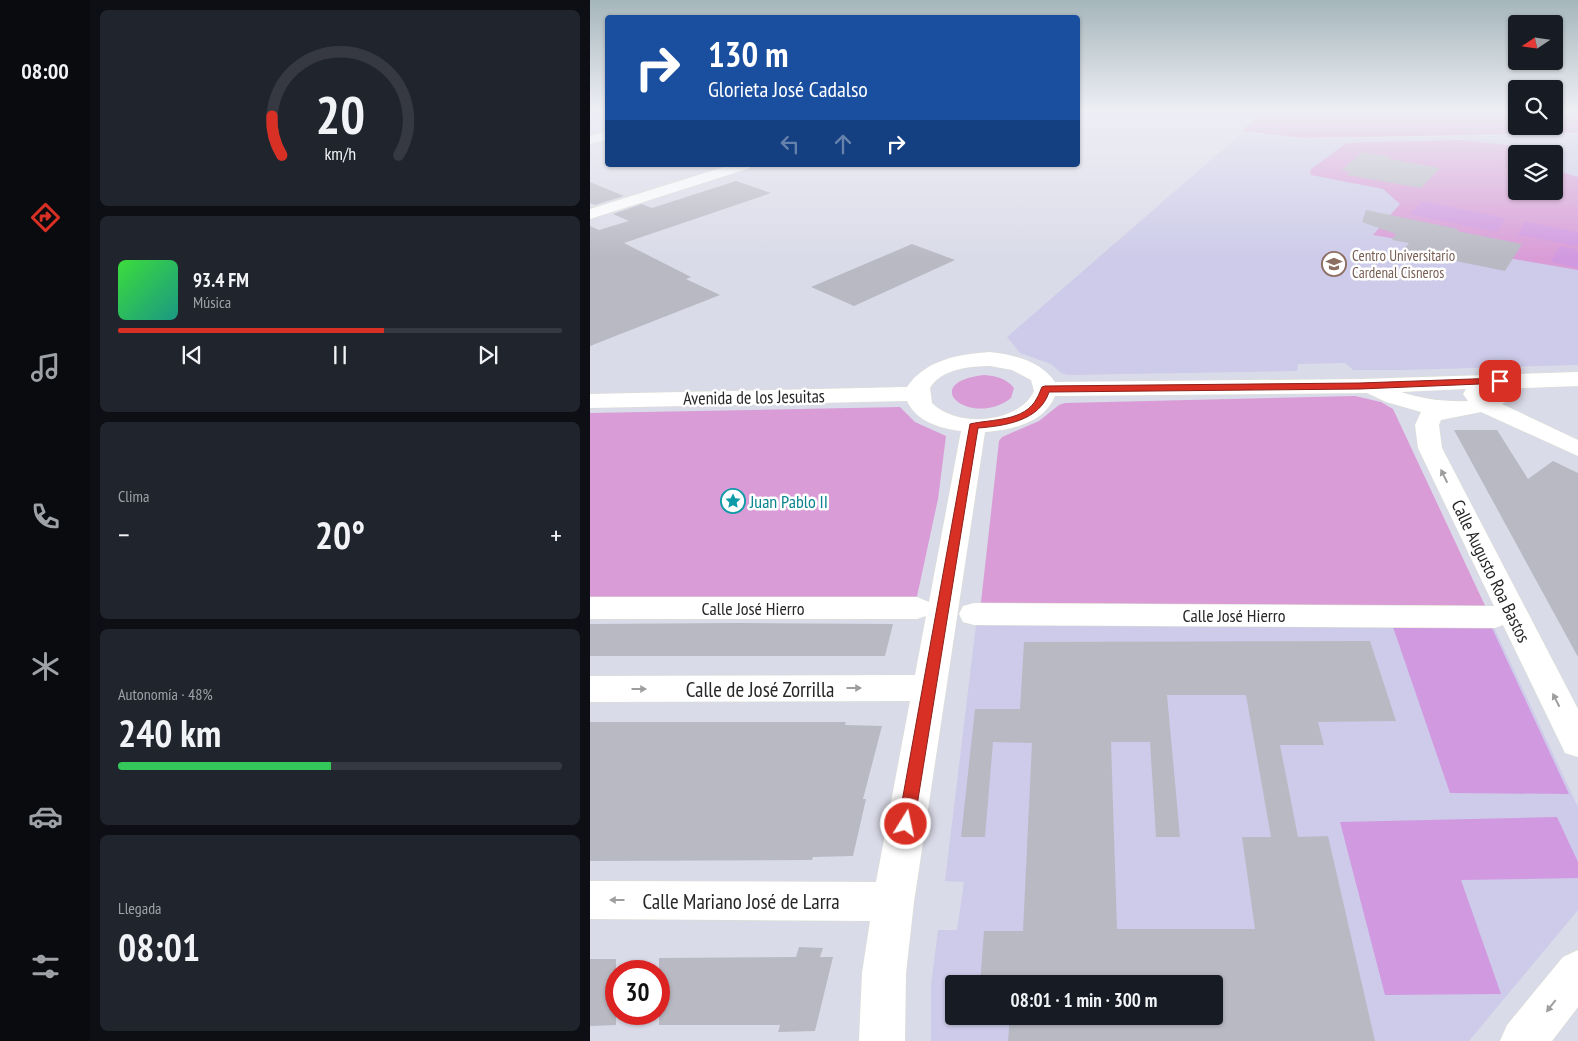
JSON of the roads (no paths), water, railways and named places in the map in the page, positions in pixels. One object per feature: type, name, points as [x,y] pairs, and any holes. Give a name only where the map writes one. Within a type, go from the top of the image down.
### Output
[{"type":"street","points":[[590,214],[739,167]]},
{"type":"street","points":[[982,359],[1001,360],[1026,367],[1041,379],[1045,389],[1042,400],[1016,419],[996,424],[974,426],[939,419],[923,408],[917,394],[921,383],[931,374],[954,364],[982,359]]},
{"type":"street","points":[[1366,386],[1407,402],[1469,399],[1509,390],[1517,380],[1578,379]]},
{"type":"street","points":[[1045,389],[1366,386],[1469,399],[1578,449]]},
{"type":"street","name":"Avenida de los Jesuitas","points":[[590,401],[917,394]]},
{"type":"street","name":"Calle Augusto Roa Bastos","points":[[1469,399],[1432,415],[1427,424],[1430,448],[1578,743]]},
{"type":"street","points":[[882,1041],[884,973],[893,902],[974,426]]},
{"type":"street","name":"Calle José Hierro","points":[[590,608],[917,608]]},
{"type":"street","name":"Calle José Hierro","points":[[974,614],[1495,617]]},
{"type":"street","name":"Calle de José Zorrilla","points":[[590,689],[930,688]]},
{"type":"street","name":"Calle Mariano José de Larra","points":[[590,900],[893,902]]},
{"type":"street","points":[[1523,1041],[1578,972]]},
{"type":"place","name":"Centro Universitario Cardenal Cisneros","points":[[1334,264]]},
{"type":"place","name":"Juan Pablo II","points":[[733,501]]}]
